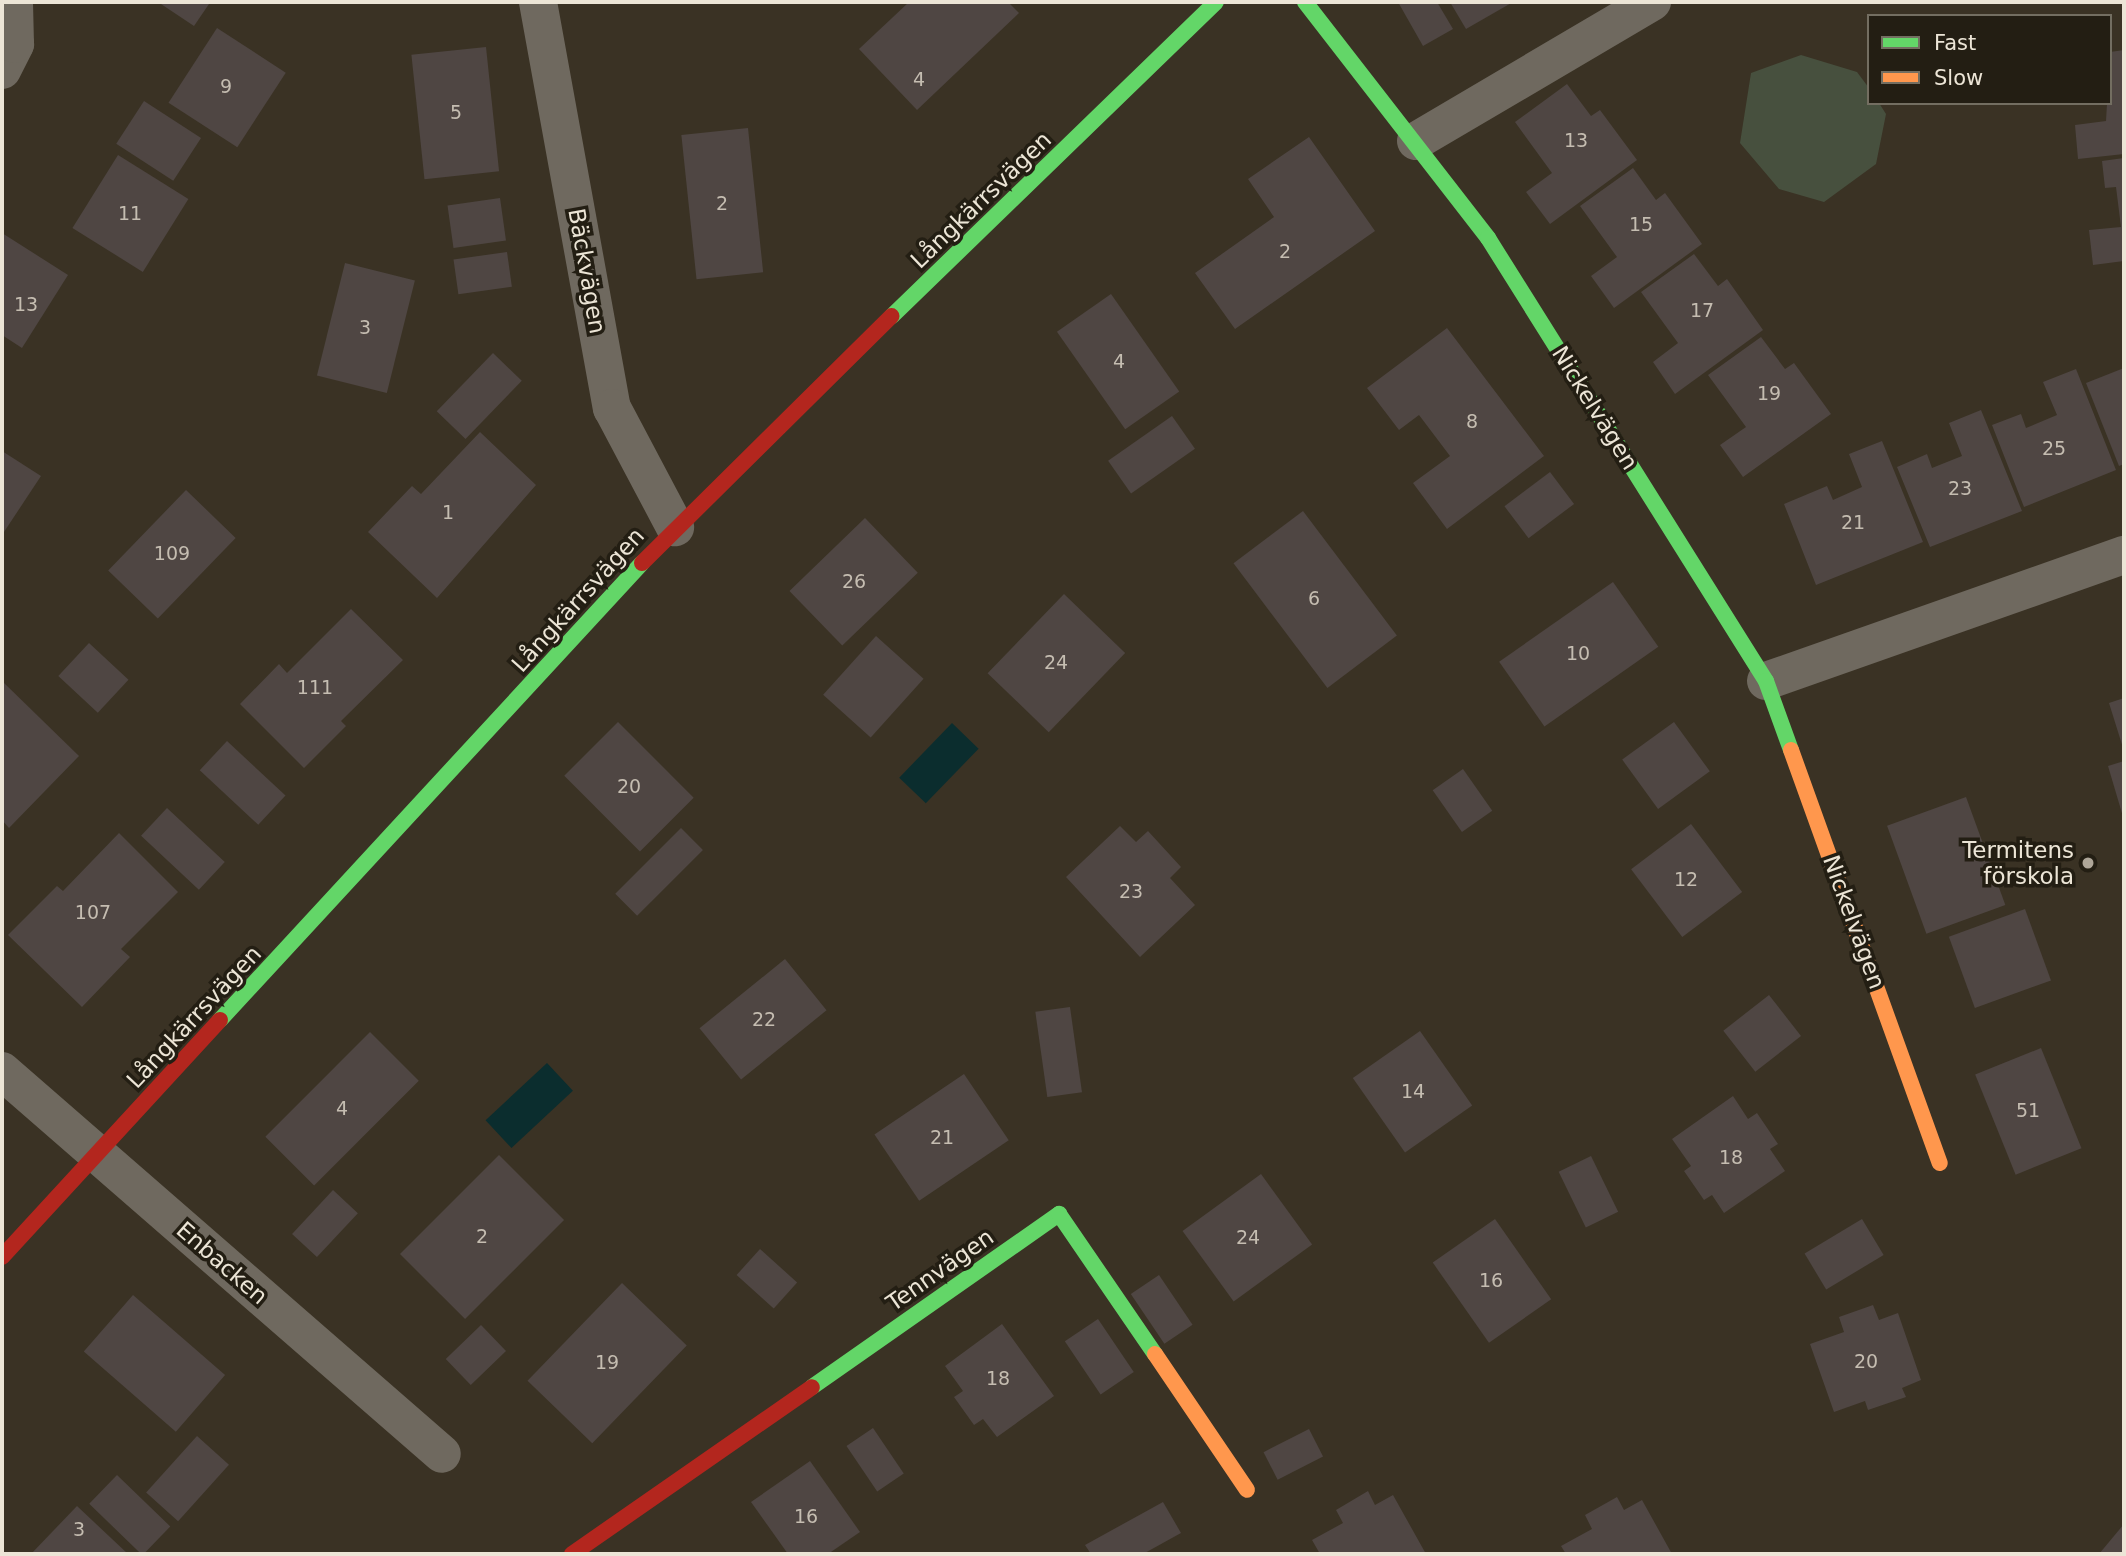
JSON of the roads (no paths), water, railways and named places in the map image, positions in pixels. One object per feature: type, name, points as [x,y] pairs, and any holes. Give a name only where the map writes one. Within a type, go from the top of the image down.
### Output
[{"type":"street","points":[[2,70],[15,44],[14,2]]},
{"type":"street","name":"Bäckvägen","points":[[538,2],[612,408],[675,527]]},
{"type":"street","name":"Långkärrsvägen","points":[[2,1257],[675,527],[1216,2]]},
{"type":"street","name":"Nickelvägen","points":[[1305,2],[1416,141],[1488,238],[1766,681],[1940,1163]]},
{"type":"street","points":[[1416,141],[1652,2]]},
{"type":"street","points":[[1766,681],[2124,555]]},
{"type":"street","name":"Enbacken","points":[[2,1071],[442,1454]]},
{"type":"street","name":"Tennvägen","points":[[572,1554],[1059,1214],[1247,1490]]},
{"type":"water","points":[[952,723],[979,749],[926,803],[899,778]]},
{"type":"water","points":[[547,1063],[573,1091],[511,1148],[486,1120]]},
{"type":"place","name":"Termitens förskola","points":[[2088,863]]}]
